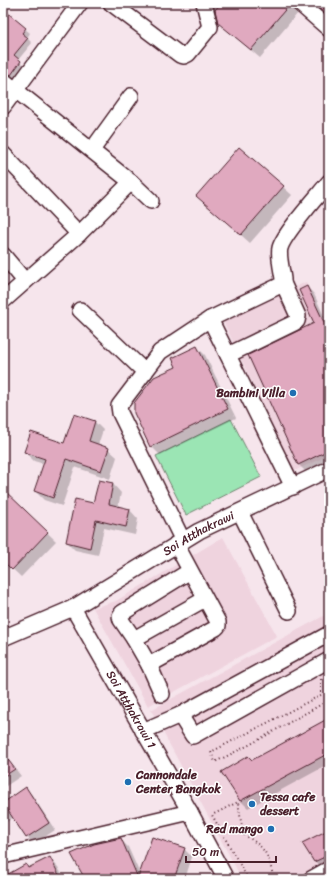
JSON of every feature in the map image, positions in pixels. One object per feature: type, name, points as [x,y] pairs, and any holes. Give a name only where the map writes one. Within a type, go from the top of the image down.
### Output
[{"type":"street","points":[[3,107],[80,3]]},
{"type":"street","points":[[111,3],[180,55],[184,56],[188,54],[210,27],[204,3]]},
{"type":"street","points":[[304,5],[329,29]]},
{"type":"street","points":[[3,80],[92,150],[151,201]]},
{"type":"street","points":[[92,150],[131,96]]},
{"type":"street","points":[[3,154],[79,234]]},
{"type":"street","points":[[3,301],[79,234],[130,182]]},
{"type":"street","points":[[228,354],[294,323],[297,320],[298,316],[283,283],[279,249],[287,234],[329,182]]},
{"type":"street","points":[[3,255],[26,281]]},
{"type":"street","points":[[149,665],[217,627],[218,622],[190,571],[179,542],[120,412],[119,406],[160,352],[210,319],[281,286],[283,283]]},
{"type":"street","points":[[80,310],[145,372]]},
{"type":"street","points":[[210,319],[292,487]]},
{"type":"street","name":"Soi Atthakrawi","points":[[73,608],[199,531],[329,469]]},
{"type":"street","points":[[240,512],[289,611]]},
{"type":"street","points":[[162,694],[149,665],[120,616],[122,613],[190,571]]},
{"type":"street","points":[[134,638],[206,599]]},
{"type":"street","points":[[3,638],[73,608]]},
{"type":"street","name":"Soi Atthakrawi 1","points":[[73,608],[190,812],[226,879]]},
{"type":"street","points":[[143,731],[180,715],[329,634]]},
{"type":"street","points":[[180,715],[193,736],[323,667],[307,646]]},
{"type":"street","points":[[3,856],[190,812]]},
{"type":"street","points":[[311,879],[329,869]]},
{"type":"path","points":[[323,667],[321,696],[211,752],[215,762],[252,744],[329,700]]},
{"type":"path","points":[[248,879],[212,815],[238,802],[243,834],[260,845],[269,857],[274,879]]},
{"type":"shaded area","name":"Bambini Villa","points":[[306,282],[329,331],[329,455],[294,471],[223,321]]},
{"type":"shaded area","points":[[223,537],[277,636],[148,706],[93,608],[116,601]]},
{"type":"shaded area","points":[[329,613],[329,877],[325,879],[242,879],[151,710]]},
{"type":"green space","points":[[231,419],[261,477],[186,515],[156,456]]},
{"type":"building","points":[[221,3],[290,4],[251,50],[218,23],[215,10]]},
{"type":"building","points":[[313,3],[329,3],[329,14],[323,12]]},
{"type":"building","points":[[3,9],[26,28],[22,33],[28,38],[14,55],[21,61],[11,75],[3,71]]},
{"type":"building","points":[[239,147],[284,186],[241,235],[196,196]]},
{"type":"building","name":"Bambini Villa","points":[[307,286],[329,333],[329,450],[298,465],[248,355],[314,323],[299,290]]},
{"type":"building","points":[[197,346],[228,409],[150,447],[134,413],[134,403],[154,377],[176,367],[172,358]]},
{"type":"building","points":[[74,414],[95,421],[89,441],[109,448],[101,471],[66,459],[53,498],[34,491],[45,459],[24,452],[31,432],[64,443]]},
{"type":"building","points":[[99,480],[113,483],[109,504],[130,509],[126,527],[96,520],[90,548],[66,542],[75,499],[93,503]]},
{"type":"building","points":[[3,489],[48,532],[12,570],[3,561]]},
{"type":"building","points":[[329,718],[329,753],[240,801],[221,772],[248,756],[252,760]]},
{"type":"building","points":[[3,753],[15,769],[3,777]]},
{"type":"building","points":[[26,787],[49,823],[26,838],[3,803]]},
{"type":"building","points":[[326,831],[329,835],[329,855],[314,862],[302,843]]},
{"type":"building","points":[[152,837],[185,848],[174,879],[85,879],[71,854],[94,844],[121,838],[138,878]]},
{"type":"building","points":[[50,857],[61,879],[3,879],[3,877],[26,864],[28,868]]},
{"type":"place","name":"Bambini Villa","points":[[293,393]]},
{"type":"place","name":"Cannondale Center Bangkok","points":[[128,782]]},
{"type":"place","name":"Tessa cafe dessert","points":[[252,804]]},
{"type":"place","name":"Red mango","points":[[271,829]]}]
